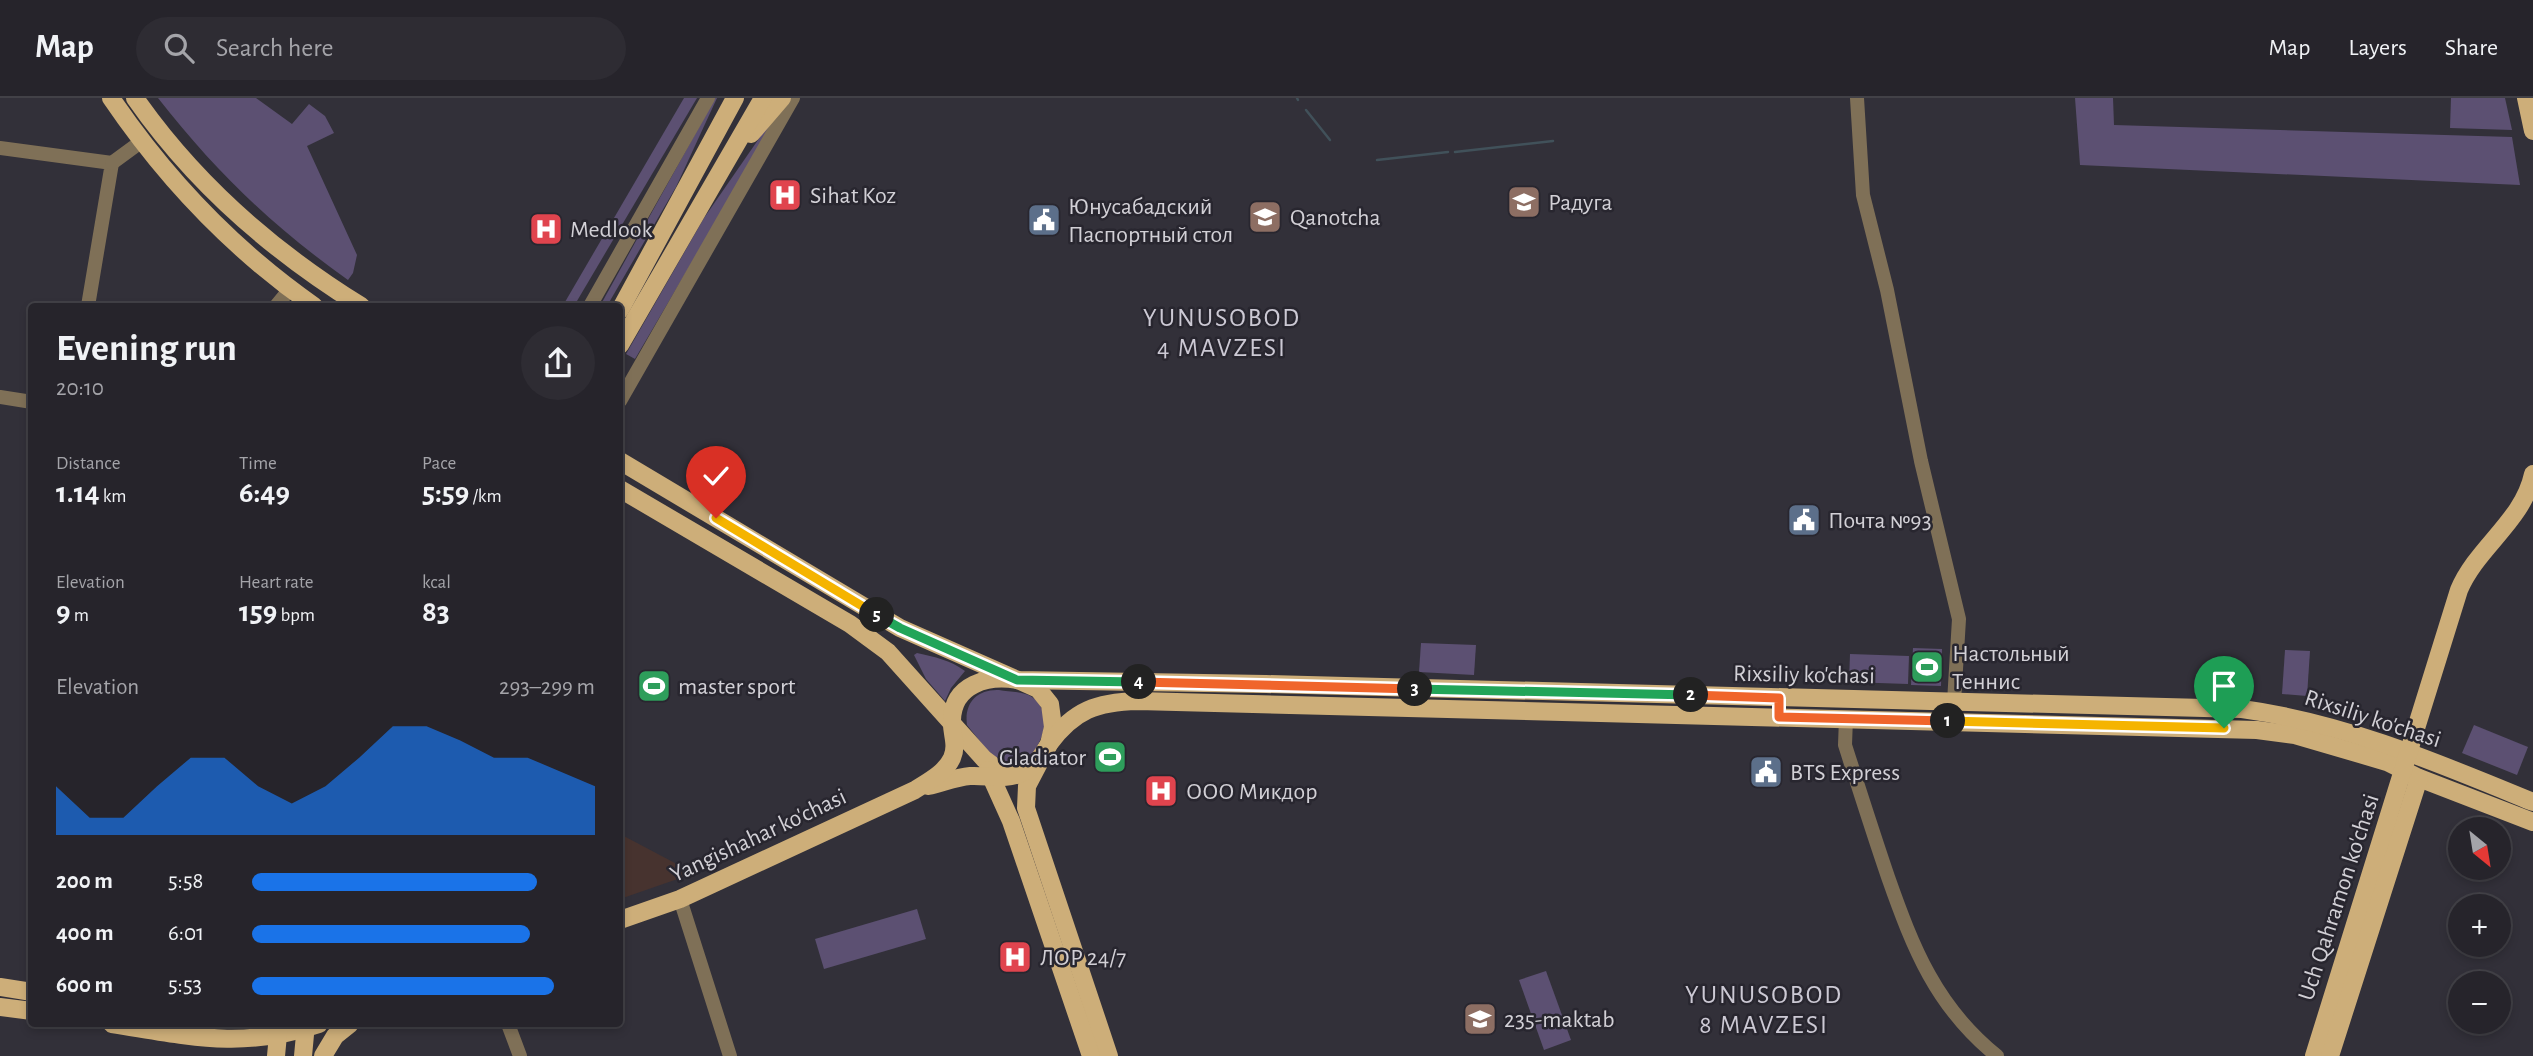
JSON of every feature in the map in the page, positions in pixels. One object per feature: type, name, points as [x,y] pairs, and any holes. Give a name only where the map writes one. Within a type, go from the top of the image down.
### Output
[{"type":"main road","points":[[111,98],[170,176],[211,219],[290,289],[310,303]]},
{"type":"main road","points":[[135,98],[177,153],[245,222],[292,260],[356,303]]},
{"type":"main road","points":[[721,168],[762,98]]},
{"type":"main road","points":[[623,305],[687,208],[782,98]]},
{"type":"main road","points":[[2526,98],[2533,131]]},
{"type":"main road","points":[[623,339],[687,208],[732,101]]},
{"type":"main road","points":[[625,465],[900,628],[1038,689],[1050,704],[1053,727],[1027,786],[1027,813],[1109,1056]]},
{"type":"main road","name":"Uch Qahramon ko'chasi","points":[[2324,1049],[2410,766],[2461,586],[2471,568],[2524,500],[2533,474]]},
{"type":"main road","points":[[623,491],[870,638],[888,652],[979,755],[991,765],[1004,771],[1028,769],[1046,748]]},
{"type":"main road","points":[[703,538],[716,534],[719,526],[716,518]]},
{"type":"main road","points":[[952,724],[956,704],[968,687],[993,678],[1017,680]]},
{"type":"main road","name":"Rixsiliy ko'chasi","points":[[1017,680],[2225,709],[2276,714],[2314,722],[2533,822]]},
{"type":"main road","points":[[1207,703],[1202,693],[1208,683]]},
{"type":"main road","points":[[1779,698],[1779,717]]},
{"type":"main road","name":"Rixsiliy ko'chasi","points":[[1046,748],[1076,717],[1100,704],[1138,701],[2224,728],[2295,735],[2533,802]]},
{"type":"main road","points":[[2224,728],[2230,725],[2232,719],[2225,709]]},
{"type":"main road","name":"Yangishahar ko'chasi","points":[[623,919],[680,899],[915,790],[938,775],[951,760],[956,746],[952,724]]},
{"type":"main road","points":[[979,755],[1011,821],[1091,1056]]},
{"type":"main road","name":"Yangishahar ko'chasi","points":[[915,790],[963,777],[1013,776],[1028,769]]},
{"type":"main road","points":[[0,987],[28,991]]},
{"type":"main road","points":[[0,1007],[28,1010]]},
{"type":"main road","points":[[132,1027],[211,1039],[245,1040],[277,1027],[276,1056]]},
{"type":"main road","points":[[303,1056],[310,1027]]},
{"type":"main road","points":[[323,1056],[335,1036],[346,1027]]},
{"type":"main road","points":[[211,1039],[236,1056]]},
{"type":"street","points":[[592,303],[708,98]]},
{"type":"street","points":[[623,394],[793,98]]},
{"type":"street","points":[[1857,98],[1866,206],[1887,290],[1921,461],[1959,619],[1954,702]]},
{"type":"street","points":[[0,148],[112,163],[142,141]]},
{"type":"street","points":[[89,303],[112,163]]},
{"type":"street","points":[[278,303],[290,289]]},
{"type":"street","points":[[0,397],[28,401]]},
{"type":"street","points":[[1846,718],[1844,745],[1912,944],[1937,989],[1961,1023],[1997,1056]]},
{"type":"street","points":[[680,899],[730,1056]]},
{"type":"street","points":[[509,1027],[520,1056]]},
{"type":"shaded area","points":[[158,98],[256,98],[292,124],[309,104],[325,116],[334,133],[307,146],[357,255],[353,273],[348,280],[294,239],[246,197],[201,150]]},
{"type":"shaded area","points":[[684,98],[697,98],[576,303],[565,302]]},
{"type":"shaded area","points":[[717,98],[676,187],[609,303],[602,303]]},
{"type":"shaded area","points":[[2075,98],[2113,98],[2114,125],[2512,137],[2520,185],[2080,165]]},
{"type":"shaded area","points":[[2451,98],[2505,98],[2512,130],[2450,128]]},
{"type":"shaded area","points":[[776,114],[752,160],[635,359],[626,354],[704,218]]},
{"type":"shaded area","points":[[1421,643],[1476,645],[1474,675],[1419,672]]},
{"type":"shaded area","name":"Настольный Теннис","points":[[1913,648],[1942,649],[1941,686],[1911,685]]},
{"type":"shaded area","points":[[2285,650],[2310,651],[2307,696],[2282,694]]},
{"type":"shaded area","points":[[917,653],[948,662],[965,671],[951,688],[945,701],[926,679],[914,655]]},
{"type":"shaded area","points":[[1850,654],[1909,656],[1908,684],[1849,682]]},
{"type":"shaded area","points":[[999,690],[1032,697],[1043,714],[1044,724],[1038,744],[1025,761],[1016,766],[995,760],[967,725],[968,710],[974,699],[984,692]]},
{"type":"shaded area","points":[[2474,725],[2528,747],[2517,775],[2462,753]]},
{"type":"shaded area","points":[[623,836],[673,862],[692,874],[623,898]]},
{"type":"shaded area","points":[[917,909],[926,939],[824,969],[815,939]]},
{"type":"shaded area","points":[[1546,971],[1571,1040],[1544,1050],[1519,980]]},
{"type":"waterway","points":[[1306,110],[1330,140]]},
{"type":"waterway","points":[[1455,152],[1553,141]]},
{"type":"waterway","points":[[1377,160],[1448,152]]},
{"type":"place","name":"Sihat Koz","points":[[785,195]]},
{"type":"place","name":"Радуга","points":[[1524,202]]},
{"type":"place","name":"Qanotcha","points":[[1265,217]]},
{"type":"place","name":"Юнусабадский Паспортный стол","points":[[1044,220]]},
{"type":"place","name":"Medlook","points":[[546,229]]},
{"type":"place","name":"Почта №93","points":[[1804,520]]},
{"type":"place","name":"Настольный Теннис","points":[[1927,667]]},
{"type":"place","name":"master sport","points":[[654,686]]},
{"type":"place","name":"Gladiator","points":[[1110,757]]},
{"type":"place","name":"BTS Express","points":[[1766,772]]},
{"type":"place","name":"ООО Микдор","points":[[1161,791]]},
{"type":"place","name":"ЛОР 24/7","points":[[1015,957]]},
{"type":"place","name":"235-maktab","points":[[1480,1019]]},
{"type":"district","name":"YUNUSOBOD 4 MAVZESI","points":[[1222,332]]},
{"type":"district","name":"YUNUSOBOD 8 MAVZESI","points":[[1764,1009]]},
{"type":"route","points":[[716,518],[900,628],[1017,680],[1779,698],[1779,717],[2224,728]]}]
